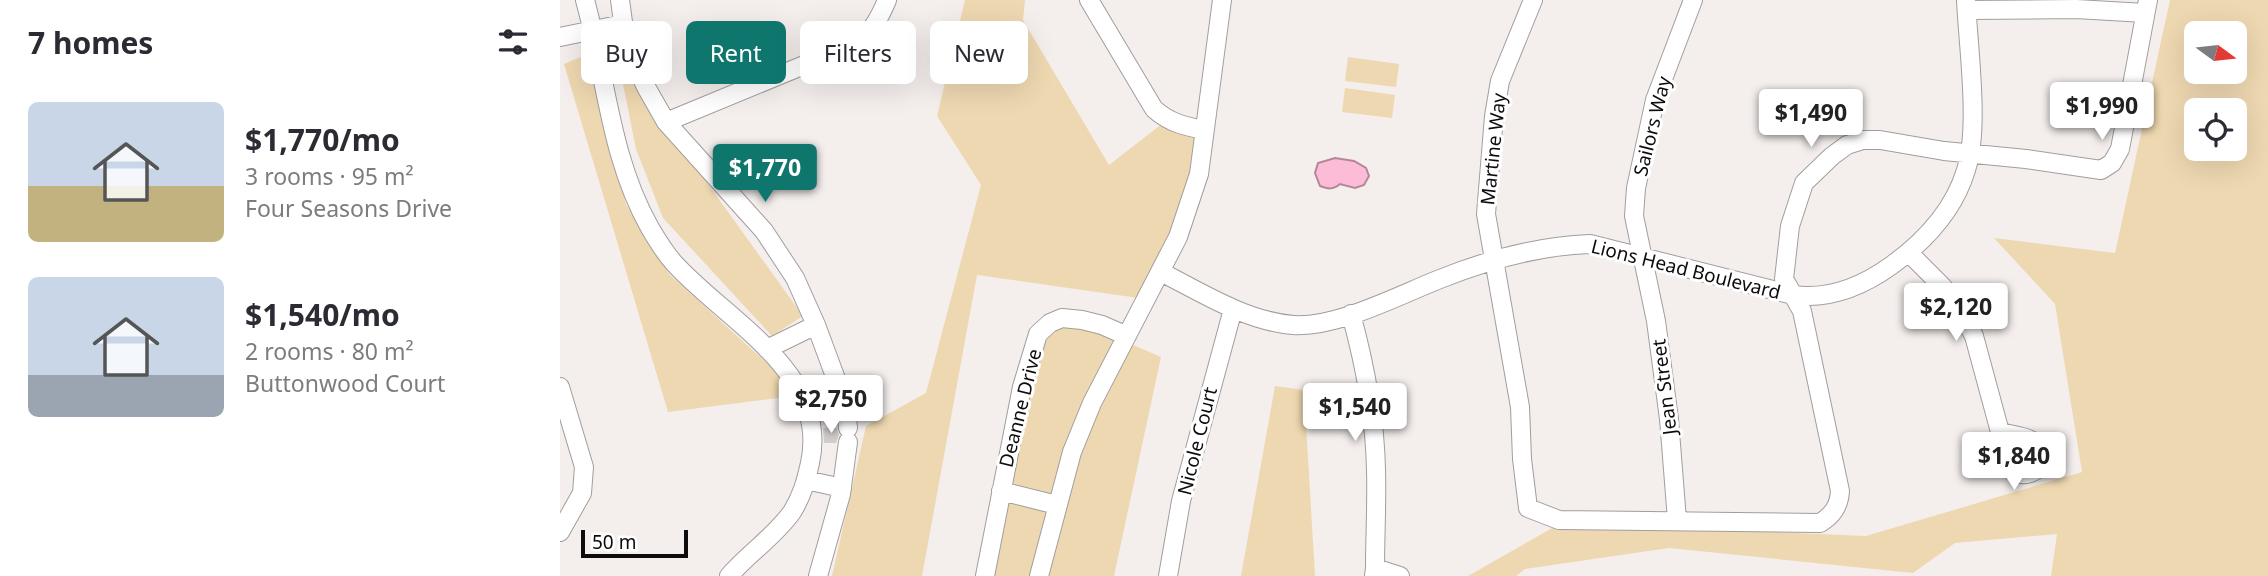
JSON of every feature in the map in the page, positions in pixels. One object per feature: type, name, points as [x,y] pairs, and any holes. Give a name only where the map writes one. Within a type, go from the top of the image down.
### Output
[{"type":"street","points":[[585,0],[590,21]]},
{"type":"street","points":[[620,0],[623,21]]},
{"type":"street","points":[[666,122],[855,44],[866,37],[877,22],[887,0]]},
{"type":"street","points":[[1089,0],[1154,109],[1167,120],[1204,130]]},
{"type":"street","points":[[1039,576],[1072,452],[1093,403],[1178,237],[1199,174],[1222,0]]},
{"type":"street","name":"Martine Way","points":[[1533,0],[1500,81],[1494,116],[1486,214],[1520,407],[1522,459],[1528,508],[1559,520],[1677,520]]},
{"type":"street","name":"Sailors Way","points":[[1641,256],[1634,216],[1636,188],[1655,100],[1693,0]]},
{"type":"street","points":[[1677,520],[1820,523],[1831,516],[1839,501],[1840,491],[1802,310],[1784,279],[1790,226],[1804,183],[1832,156],[1847,145],[1863,140],[1880,140],[2101,170],[2112,163],[2120,149],[2147,6],[2076,9],[1966,5]]},
{"type":"street","name":"Lions Head Boulevard","points":[[1161,272],[1233,309],[1275,322],[1296,325],[1323,322],[1351,314],[1442,278],[1494,261],[1546,247],[1578,244],[1590,244],[1641,256],[1753,287],[1793,295],[1806,297],[1834,294],[1855,287],[1883,272],[1909,253],[1938,221],[1956,194],[1967,169],[1972,116],[1966,5]]},
{"type":"street","points":[[560,37],[581,33]]},
{"type":"street","points":[[603,84],[610,120],[632,195],[651,230],[674,263],[767,349],[803,395],[809,413],[813,451],[803,492],[790,513],[729,576]]},
{"type":"street","points":[[645,84],[666,122],[764,231],[795,278],[817,325],[846,406],[848,435],[842,488],[817,576]]},
{"type":"street","points":[[1909,253],[1942,286],[1960,310],[1974,336],[2000,432]]},
{"type":"street","name":"Jean Street","points":[[1641,256],[1656,321],[1669,419],[1677,520]]},
{"type":"street","name":"Nicole Court","points":[[1168,576],[1184,489],[1233,309]]},
{"type":"street","points":[[1351,314],[1371,401],[1376,470],[1374,572],[1400,576]]},
{"type":"street","name":"Deanne Drive","points":[[985,576],[1022,387],[1038,334],[1050,323],[1062,318],[1102,325],[1127,337]]},
{"type":"street","points":[[767,349],[817,325]]},
{"type":"street","points":[[560,387],[584,467],[582,493],[560,532]]},
{"type":"street","points":[[806,480],[842,488]]},
{"type":"street","points":[[1001,491],[1057,505]]},
{"type":"shaded area","points":[[965,0],[1025,0],[1024,21],[960,21]]},
{"type":"shaded area","points":[[2170,0],[2268,0],[2268,576],[2051,576],[2057,534],[1955,543],[1913,573],[1669,548],[1525,569],[1516,576],[1468,576],[1561,523],[1866,536],[2082,472],[2055,304],[1994,238],[2115,253]]},
{"type":"shaded area","points":[[1028,28],[1109,165],[1167,120],[1204,132],[1163,266],[1145,299],[977,275],[922,576],[832,576],[866,426],[926,393],[981,185],[937,116],[945,84],[1028,84]]},
{"type":"shaded area","points":[[581,57],[581,84],[596,84],[626,204],[669,274],[802,395],[668,412],[564,64]]},
{"type":"shaded area","points":[[1348,57],[1399,64],[1396,87],[1345,81]]},
{"type":"shaded area","points":[[623,84],[636,84],[803,316],[772,336],[663,218],[636,149]]},
{"type":"shaded area","points":[[1345,88],[1395,95],[1392,118],[1342,112]]},
{"type":"shaded area","points":[[1335,158],[1354,161],[1366,168],[1369,176],[1364,185],[1355,188],[1340,184],[1330,188],[1320,186],[1315,173],[1318,163]]},
{"type":"shaded area","points":[[1069,317],[1161,357],[1114,576],[991,576],[1032,347]]},
{"type":"shaded area","points":[[1275,386],[1304,390],[1315,576],[1241,576]]},
{"type":"building","points":[[823,428],[837,428],[839,435],[836,443],[824,443]]}]
